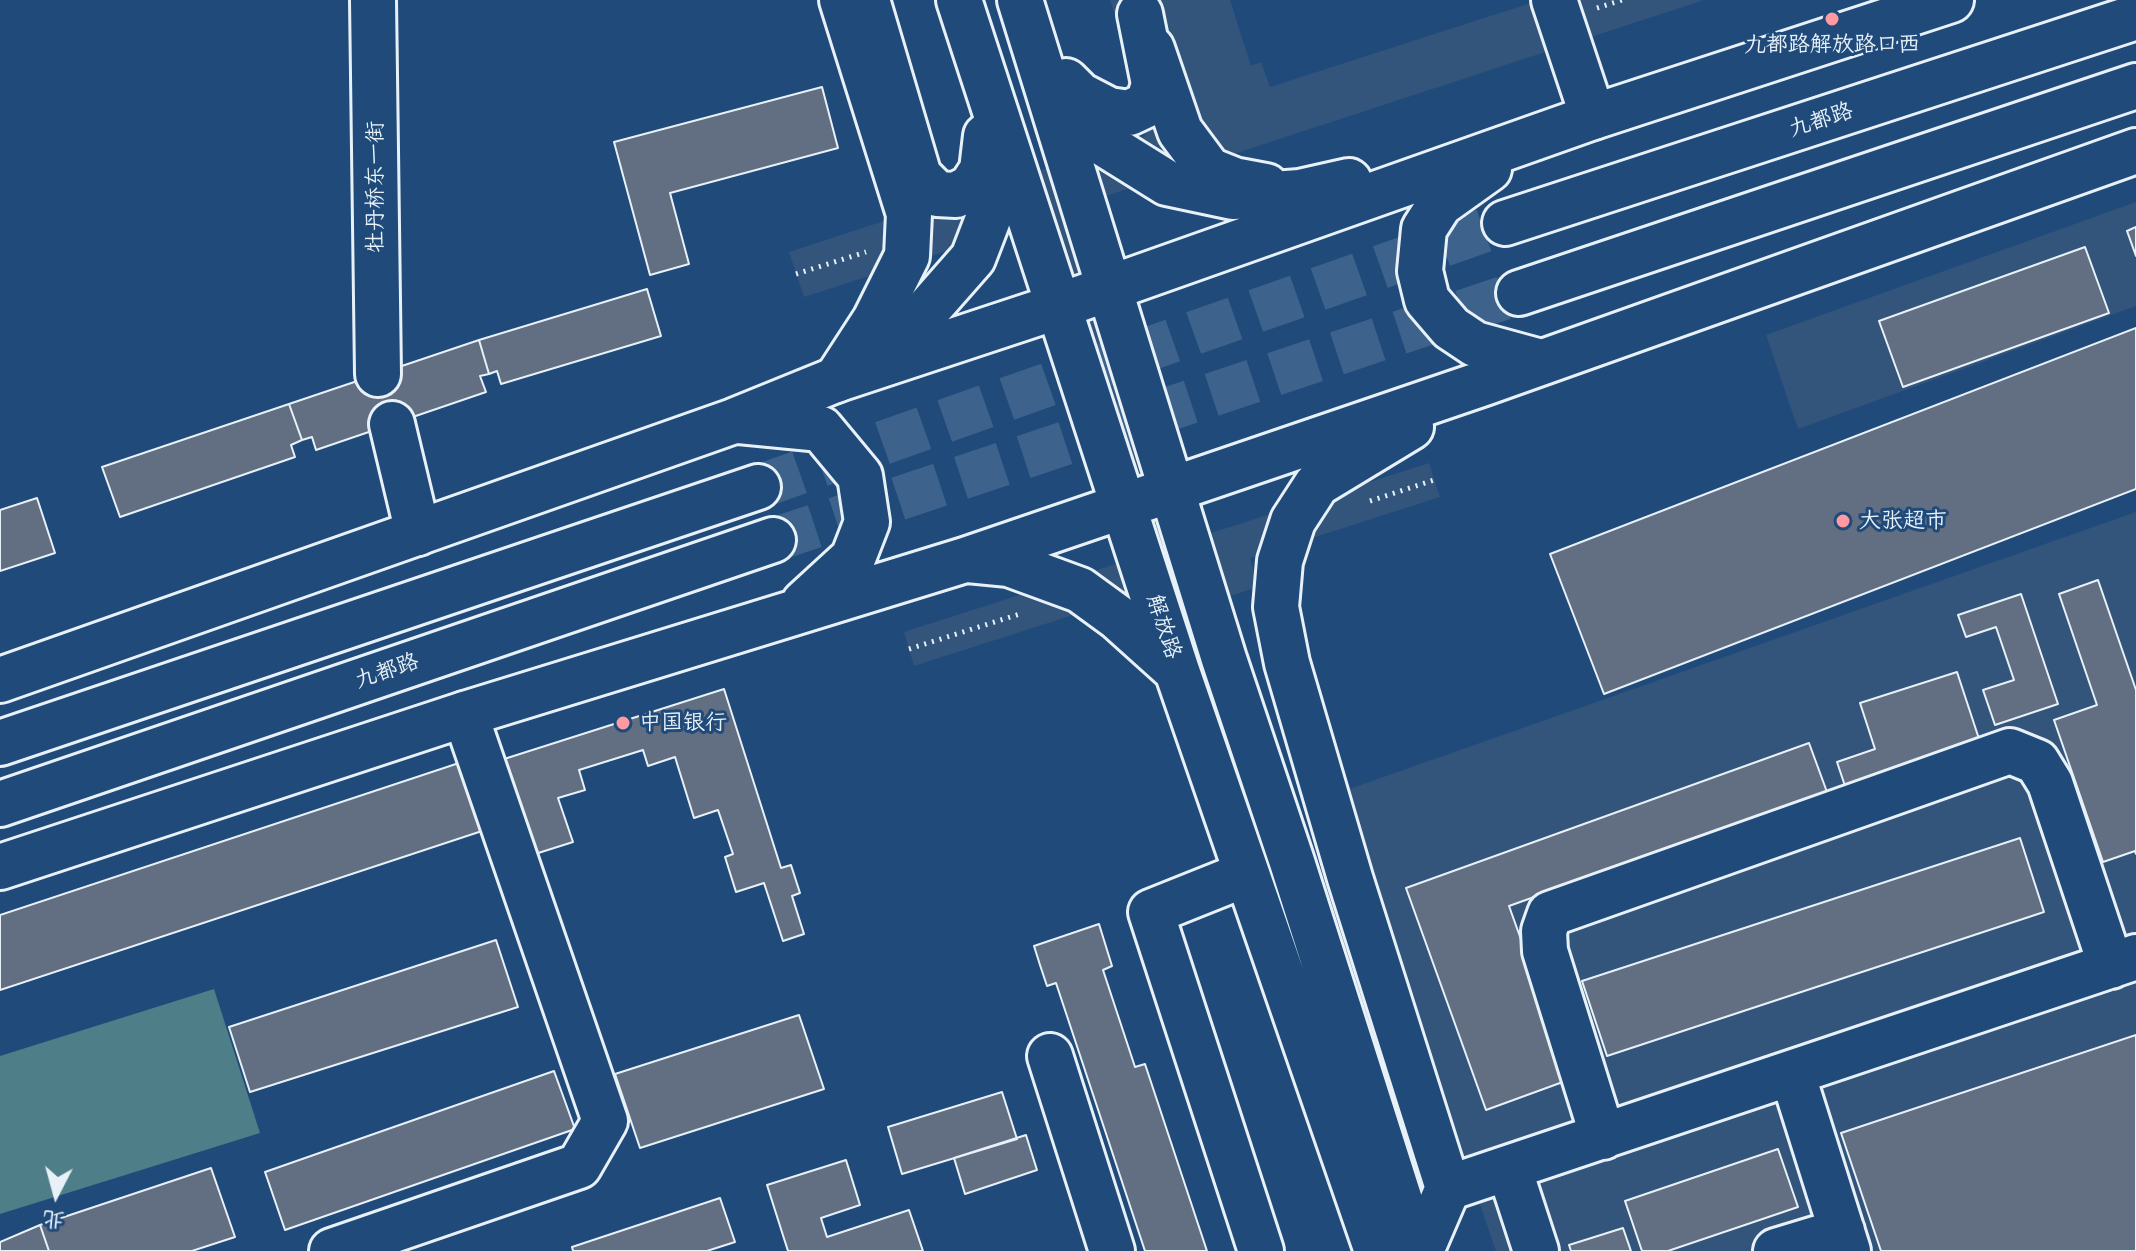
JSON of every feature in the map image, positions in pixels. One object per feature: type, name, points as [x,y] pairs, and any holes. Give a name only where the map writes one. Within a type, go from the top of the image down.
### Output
[{"type":"main road","name":"牡丹桥东一街","points":[[373,0],[378,374]]},
{"type":"main road","points":[[835,380],[875,320],[907,256],[909,214],[842,0]]},
{"type":"main road","points":[[867,0],[919,176],[937,194],[956,195],[971,187],[982,170],[991,97]]},
{"type":"main road","name":"解放路","points":[[959,0],[1177,671],[1377,1251]]},
{"type":"main road","points":[[1020,0],[1171,490],[1418,1251]]},
{"type":"main road","points":[[0,680],[734,421],[835,380],[1108,289],[1593,117],[1951,0]]},
{"type":"main road","points":[[1570,6],[1593,117]]},
{"type":"main road","points":[[1038,52],[1080,95],[1109,110],[1129,113],[1148,104],[1154,84],[1138,7]]},
{"type":"main road","points":[[1138,7],[1180,131],[1209,170],[1234,180],[1300,192]]},
{"type":"main road","name":"九都路","points":[[1505,223],[2136,17]]},
{"type":"main road","points":[[1038,52],[1098,140],[1167,183],[1233,197],[1300,192],[1538,138]]},
{"type":"main road","points":[[1519,293],[2136,86]]},
{"type":"main road","points":[[835,380],[915,324],[973,258],[998,193],[991,97]]},
{"type":"main road","points":[[1538,138],[1440,204],[1424,229],[1420,271],[1427,300],[1451,328],[1475,344],[1541,362]]},
{"type":"main road","points":[[0,867],[465,714],[965,560],[1484,383],[2136,151]]},
{"type":"main road","points":[[1418,1251],[1448,1188],[1350,878],[1287,663],[1276,607],[1280,561],[1293,521],[1317,484],[1484,383]]},
{"type":"main road","points":[[734,421],[821,429],[860,476],[867,522],[853,558],[793,613]]},
{"type":"main road","points":[[392,424],[418,533]]},
{"type":"main road","points":[[0,743],[758,487]]},
{"type":"main road","name":"九都路","points":[[0,804],[773,540]]},
{"type":"main road","points":[[965,560],[1009,564],[1080,590],[1117,617],[1177,671]]},
{"type":"main road","points":[[332,1251],[579,1166],[605,1121],[465,714]]},
{"type":"main road","points":[[1448,1188],[1603,1137],[2123,961],[2050,783],[2037,762],[2010,751],[1550,914],[1544,931],[1545,951],[1603,1137]]},
{"type":"main road","points":[[1246,874],[1151,912],[1261,1251]]},
{"type":"main road","points":[[1050,1056],[1112,1251]]},
{"type":"main road","points":[[1776,1251],[1845,1241],[1792,1073]]},
{"type":"main road","points":[[1509,1168],[1536,1251]]},
{"type":"path","points":[[1570,6],[1622,0]]},
{"type":"path","points":[[796,274],[867,252]]},
{"type":"path","points":[[1364,503],[1434,480]]},
{"type":"path","points":[[909,649],[1023,613]]},
{"type":"shaded area","points":[[1110,0],[1230,0],[1251,66],[1261,62],[1270,87],[1540,0],[1704,0],[1075,206],[1183,542],[1429,463],[1440,497],[1250,558],[1258,587],[1189,609],[1179,581],[914,666],[904,632],[1144,555],[1035,219],[979,237],[975,242],[804,297],[789,252],[1145,136],[1135,105],[1143,102]]},
{"type":"shaded area","points":[[2136,202],[2136,306],[1798,429],[1766,335]]},
{"type":"shaded area","points":[[2136,512],[2136,1251],[1496,1251],[1338,793]]},
{"type":"green space","points":[[214,989],[260,1133],[0,1214],[0,1056]]},
{"type":"building","points":[[822,87],[838,148],[670,193],[689,264],[650,275],[614,142]]},
{"type":"building","points":[[2136,227],[2136,256],[2127,231]]},
{"type":"building","points":[[2085,247],[2109,313],[1903,387],[1879,321]]},
{"type":"building","points":[[647,289],[661,336],[501,384],[497,371],[489,374],[479,340]]},
{"type":"building","name":"大张超市","points":[[2136,328],[2136,489],[1604,694],[1550,554]]},
{"type":"building","points":[[479,340],[489,374],[480,376],[486,392],[316,450],[312,437],[302,440],[289,404]]},
{"type":"building","points":[[289,404],[302,440],[291,445],[295,457],[120,517],[102,467]]},
{"type":"building","points":[[37,498],[55,553],[0,571],[0,510]]},
{"type":"building","points":[[2098,580],[2136,690],[2136,854],[2135,851],[2103,862],[2054,720],[2097,705],[2059,594]]},
{"type":"building","points":[[2021,594],[2058,704],[1995,725],[1983,690],[2014,680],[1996,627],[1966,637],[1958,615]]},
{"type":"building","points":[[1957,672],[1983,751],[1848,795],[1837,762],[1875,749],[1860,703]]},
{"type":"building","points":[[724,689],[781,868],[791,865],[800,893],[792,896],[804,934],[783,941],[764,883],[736,892],[725,857],[733,854],[718,810],[694,818],[675,757],[648,766],[643,750],[579,770],[585,790],[558,798],[573,842],[532,855],[501,760]]},
{"type":"building","points":[[1809,743],[1827,792],[1509,906],[1571,1079],[1486,1110],[1406,888]]},
{"type":"building","points":[[459,763],[482,831],[0,990],[0,915]]},
{"type":"building","points":[[2020,838],[2044,912],[1607,1056],[1582,981]]},
{"type":"building","points":[[1099,924],[1112,966],[1103,970],[1135,1067],[1145,1064],[1207,1251],[1145,1251],[1056,983],[1047,986],[1040,965],[1034,946]]},
{"type":"building","points":[[496,940],[518,1007],[250,1092],[229,1027]]},
{"type":"building","points":[[799,1015],[824,1089],[640,1148],[615,1074]]},
{"type":"building","points":[[2136,1035],[2136,1251],[1881,1251],[1841,1133]]},
{"type":"building","points":[[554,1071],[575,1129],[285,1230],[265,1172]]},
{"type":"building","points":[[1002,1092],[1017,1139],[902,1174],[888,1127]]},
{"type":"building","points":[[1026,1135],[1037,1170],[965,1194],[954,1158]]},
{"type":"building","points":[[1778,1149],[1798,1207],[1668,1251],[1642,1251],[1625,1201]]},
{"type":"building","points":[[846,1160],[860,1205],[821,1218],[827,1237],[909,1210],[923,1251],[788,1251],[767,1185]]},
{"type":"building","points":[[211,1168],[235,1237],[192,1251],[49,1251],[40,1225]]},
{"type":"building","points":[[720,1198],[735,1242],[707,1251],[573,1251],[572,1247]]},
{"type":"building","points":[[40,1225],[49,1251],[0,1251],[0,1242]]},
{"type":"building","points":[[1623,1228],[1631,1251],[1571,1251],[1569,1245]]},
{"type":"tunnel","points":[[758,487],[1505,223]]},
{"type":"tunnel","points":[[773,540],[1519,293]]},
{"type":"place","name":"九都路解放路口西","points":[[1832,19]]},
{"type":"place","name":"大张超市","points":[[1843,521]]},
{"type":"place","name":"中国银行","points":[[623,723]]}]
